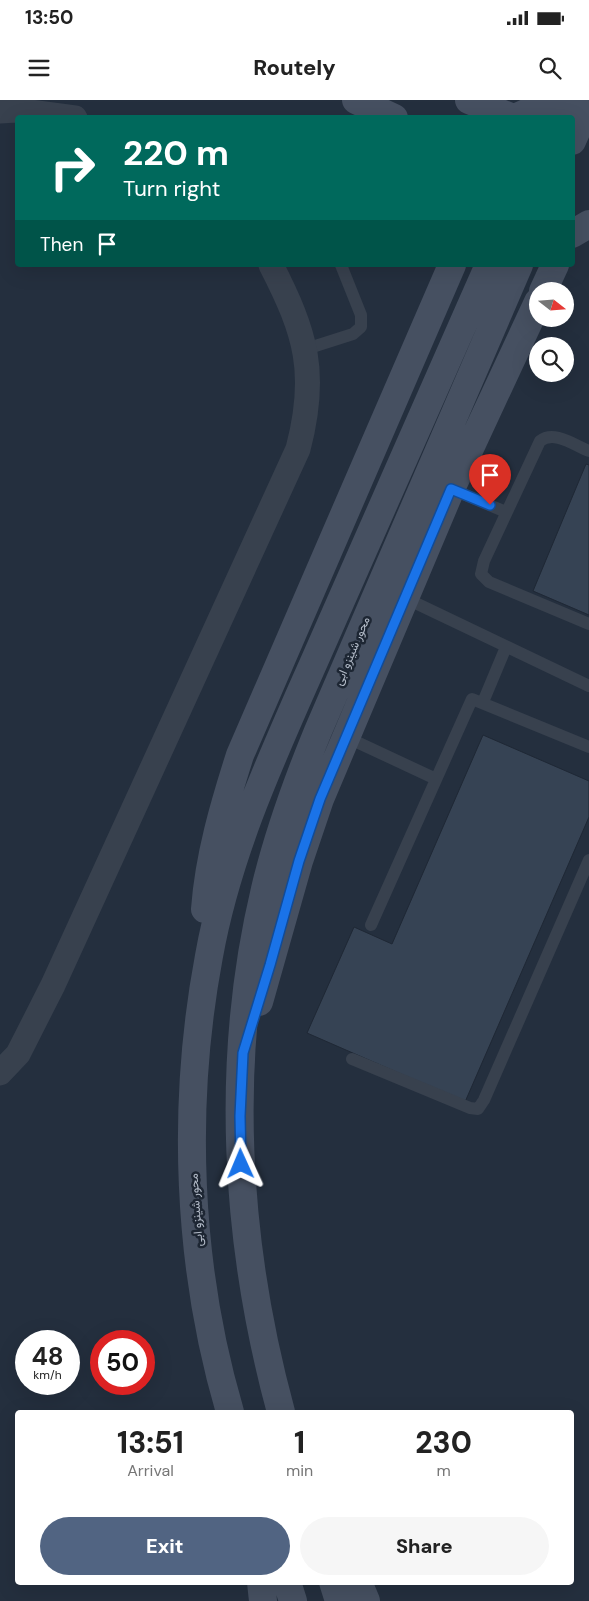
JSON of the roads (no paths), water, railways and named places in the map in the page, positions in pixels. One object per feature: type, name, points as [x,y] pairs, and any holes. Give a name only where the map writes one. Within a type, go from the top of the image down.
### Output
[{"type":"main road","points":[[356,100],[388,115]]},
{"type":"main road","points":[[469,100],[518,113],[546,108],[560,109],[573,113],[589,123]]},
{"type":"main road","points":[[555,115],[561,100]]},
{"type":"main road","points":[[575,134],[589,103]]},
{"type":"main road","name":"محور شينزو ابى","points":[[202,1005],[202,954],[208,887],[225,803],[240,755],[451,267]]},
{"type":"main road","name":"محور شينزو ابى","points":[[230,1410],[204,1295],[197,1234],[192,1127],[195,1067],[209,955],[235,858],[257,795],[488,267]]},
{"type":"main road","name":"محور شينزو ابى","points":[[281,1410],[255,1305],[241,1180],[240,1116],[243,1053],[253,952],[265,889],[297,782],[518,267]]},
{"type":"main road","points":[[547,282],[554,267]]},
{"type":"main road","name":"محور شينزو ابى","points":[[243,1053],[299,861],[320,799],[451,489],[529,321]]},
{"type":"main road","points":[[261,1585],[263,1601]]},
{"type":"main road","points":[[288,1585],[293,1601]]},
{"type":"main road","points":[[334,1585],[339,1601]]},
{"type":"main road","points":[[359,1585],[366,1601]]},
{"type":"street","points":[[0,111],[16,110],[58,115]]},
{"type":"street","points":[[0,1073],[18,1054],[53,985],[298,449],[307,416],[309,391],[306,349],[296,317],[272,267]]},
{"type":"lane","points":[[306,349],[352,334],[361,327],[362,315],[342,267]]},
{"type":"lane","points":[[589,451],[561,439],[545,437],[535,449],[481,567],[481,574],[484,579],[589,624]]},
{"type":"lane","points":[[451,489],[506,512]]},
{"type":"lane","points":[[405,598],[589,686]]},
{"type":"lane","points":[[483,702],[506,647]]},
{"type":"lane","points":[[371,925],[470,701],[474,699],[483,702],[589,747]]},
{"type":"lane","points":[[346,737],[436,779]]},
{"type":"lane","points":[[352,1059],[470,1108],[478,1109],[484,1100],[589,860]]}]
